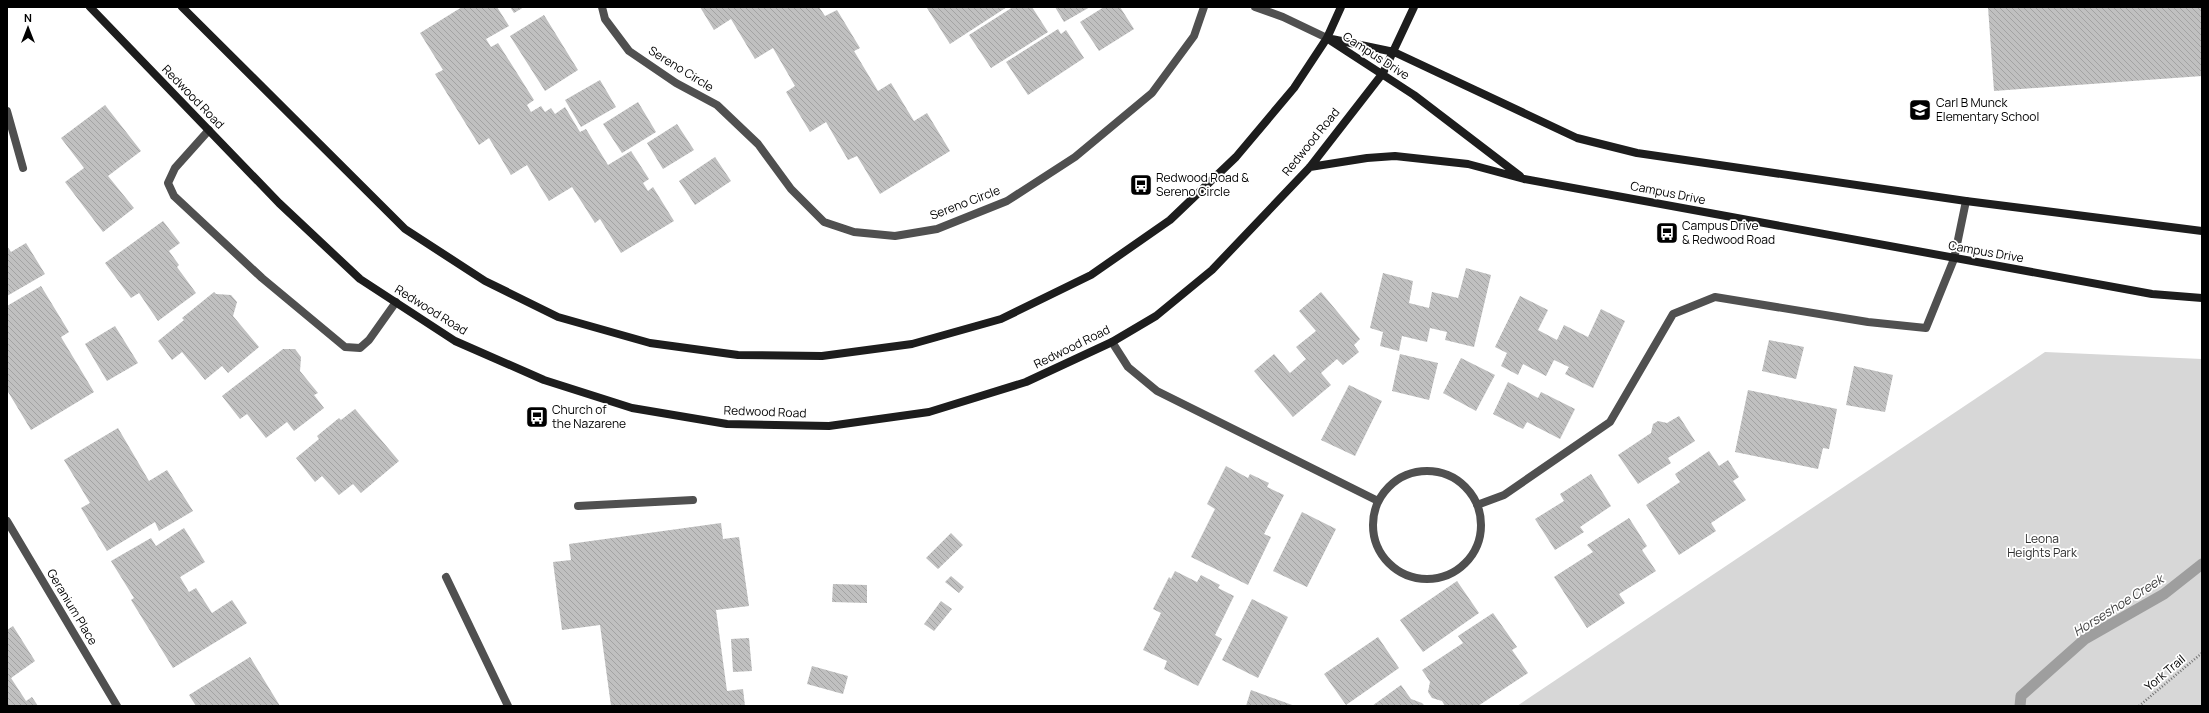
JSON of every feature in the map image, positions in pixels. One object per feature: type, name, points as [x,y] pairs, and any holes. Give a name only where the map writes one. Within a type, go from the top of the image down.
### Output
[{"type":"main road","name":"Redwood Road","points":[[90,7],[279,203],[354,273],[455,341],[544,380],[632,408],[727,424],[828,426],[929,412],[1026,382],[1112,342],[1156,316],[1212,270],[1310,167],[1358,103],[1383,73],[1414,7]]},
{"type":"main road","points":[[182,7],[405,229],[485,281],[558,317],[650,343],[738,356],[822,356],[912,344],[1001,319],[1091,275],[1170,220],[1236,157],[1294,88],[1327,38],[1341,7]]},
{"type":"main road","name":"Campus Drive","points":[[1327,38],[1394,52],[1577,138],[1637,153],[1966,201],[2202,230]]},
{"type":"main road","name":"Campus Drive","points":[[1327,38],[1383,73],[1524,179],[1954,259],[2152,294],[2202,298]]},
{"type":"main road","points":[[1310,167],[1367,158],[1395,156],[1468,164],[1524,179]]},
{"type":"street","name":"Sereno Circle","points":[[602,7],[605,19],[629,51],[676,83],[717,105],[758,144],[791,189],[824,222],[854,232],[895,236],[937,228],[1007,201],[1075,157],[1152,93],[1194,36],[1204,7]]},
{"type":"street","points":[[1255,7],[1282,17],[1327,38]]},
{"type":"street","points":[[7,110],[23,168]]},
{"type":"street","points":[[209,130],[175,168],[168,183],[174,196],[262,278],[345,347],[360,348],[369,340],[396,302]]},
{"type":"street","points":[[1477,505],[1504,495],[1610,422],[1673,314],[1715,297],[1868,322],[1926,328],[1954,259],[1966,201]]},
{"type":"street","points":[[1112,342],[1128,367],[1157,391],[1378,501]]},
{"type":"street","points":[[1415,471],[1434,471],[1450,476],[1466,487],[1477,505],[1482,520],[1481,535],[1474,553],[1468,562],[1452,574],[1440,578],[1421,579],[1406,576],[1390,565],[1381,555],[1374,538],[1372,523],[1378,501],[1386,488],[1401,477],[1415,471]]},
{"type":"street","points":[[578,506],[693,500]]},
{"type":"street","name":"Geranium Place","points":[[7,521],[117,706]]},
{"type":"street","points":[[446,577],[508,706]]},
{"type":"path","name":"York Trail","points":[[2139,706],[2202,654]]},
{"type":"green space","name":"Leona Heights Park","points":[[2045,352],[2202,359],[2202,706],[1517,706]]},
{"type":"building","points":[[462,7],[497,7],[509,26],[486,39],[491,47],[498,43],[534,100],[527,105],[531,112],[541,106],[545,112],[551,108],[555,114],[565,107],[580,132],[586,129],[608,165],[631,151],[649,179],[643,183],[648,191],[653,187],[674,221],[621,253],[600,219],[595,223],[572,187],[549,201],[527,165],[511,175],[489,138],[479,145],[435,74],[443,70],[420,33]]},
{"type":"building","points":[[510,7],[524,7],[514,13]]},
{"type":"building","points":[[700,7],[819,7],[825,16],[837,10],[860,48],[854,51],[878,91],[891,83],[914,121],[927,113],[950,151],[880,194],[857,156],[848,160],[826,122],[810,132],[786,92],[795,86],[773,48],[755,59],[731,19],[714,30]]},
{"type":"building","points":[[1007,7],[950,44],[927,8]]},
{"type":"building","points":[[1013,7],[1032,7],[1048,32],[991,68],[969,35]]},
{"type":"building","points":[[1055,7],[1090,7],[1064,22]]},
{"type":"building","points":[[1104,7],[1120,7],[1134,29],[1099,51],[1080,22]]},
{"type":"building","points":[[1988,7],[2202,7],[2202,76],[1994,91]]},
{"type":"building","points":[[544,15],[578,70],[545,91],[510,36]]},
{"type":"building","points":[[1058,29],[1061,34],[1066,30],[1084,58],[1028,95],[1006,62]]},
{"type":"building","points":[[600,80],[616,107],[581,127],[565,100]]},
{"type":"building","points":[[638,102],[656,132],[622,153],[603,124]]},
{"type":"building","points":[[105,105],[141,151],[108,176],[134,208],[103,232],[65,182],[84,168],[61,138]]},
{"type":"building","points":[[677,124],[694,150],[663,169],[647,143]]},
{"type":"building","points":[[715,157],[731,181],[695,205],[679,181]]},
{"type":"building","points":[[163,221],[180,243],[169,251],[179,265],[177,267],[196,293],[158,321],[139,293],[131,298],[105,263]]},
{"type":"building","points":[[26,243],[45,274],[7,296],[7,246],[11,252]]},
{"type":"building","points":[[1466,268],[1491,275],[1474,347],[1445,340],[1447,332],[1430,328],[1427,342],[1402,336],[1399,351],[1380,346],[1383,332],[1370,328],[1383,273],[1413,281],[1409,303],[1429,308],[1432,292],[1458,298]]},
{"type":"building","points":[[41,286],[69,332],[61,337],[94,392],[31,430],[7,390],[7,306]]},
{"type":"building","points":[[214,292],[216,294],[231,295],[237,302],[233,316],[259,347],[228,373],[222,366],[205,380],[182,352],[172,360],[158,341],[184,320],[182,318]]},
{"type":"building","points":[[1321,292],[1360,339],[1354,345],[1359,352],[1343,365],[1337,359],[1321,373],[1331,385],[1293,417],[1254,371],[1274,354],[1290,373],[1306,359],[1296,347],[1316,331],[1299,311]]},
{"type":"building","points":[[1520,296],[1548,310],[1538,330],[1557,340],[1564,325],[1588,337],[1601,309],[1625,321],[1593,388],[1565,374],[1569,367],[1554,360],[1546,376],[1523,364],[1518,375],[1501,366],[1507,353],[1495,347]]},
{"type":"building","points":[[115,326],[138,363],[107,381],[85,344]]},
{"type":"building","points":[[1769,340],[1804,347],[1796,379],[1762,371]]},
{"type":"building","points":[[283,349],[295,349],[301,357],[300,371],[318,393],[314,395],[324,408],[294,431],[287,422],[266,438],[247,414],[240,419],[222,396]]},
{"type":"building","points":[[1400,354],[1438,363],[1429,400],[1392,391]]},
{"type":"building","points":[[1461,358],[1495,375],[1476,411],[1443,393]]},
{"type":"building","points":[[1854,366],[1893,375],[1885,412],[1846,405]]},
{"type":"building","points":[[1508,382],[1538,398],[1541,392],[1575,409],[1560,439],[1527,422],[1523,429],[1493,414]]},
{"type":"building","points":[[1349,385],[1382,401],[1355,456],[1321,440]]},
{"type":"building","points":[[1748,390],[1837,409],[1829,449],[1823,448],[1818,469],[1735,452]]},
{"type":"building","points":[[355,409],[399,461],[361,493],[353,484],[339,495],[322,476],[315,482],[296,458],[319,439],[317,436],[339,418],[341,420]]},
{"type":"building","points":[[1679,416],[1695,441],[1668,458],[1671,463],[1638,484],[1618,455],[1651,433],[1653,424],[1658,421],[1667,423]]},
{"type":"building","points":[[118,428],[149,481],[167,470],[193,511],[159,531],[155,522],[107,551],[81,508],[90,503],[64,460]]},
{"type":"building","points":[[1709,451],[1719,466],[1728,460],[1739,477],[1733,481],[1746,500],[1711,523],[1716,531],[1679,555],[1646,505],[1680,482],[1675,474]]},
{"type":"building","points":[[1226,466],[1248,478],[1250,474],[1269,483],[1267,487],[1284,495],[1264,534],[1271,537],[1248,585],[1191,557],[1215,509],[1207,504]]},
{"type":"building","points":[[1591,474],[1611,506],[1580,527],[1584,532],[1555,550],[1535,519],[1564,501],[1560,494]]},
{"type":"building","points":[[1302,512],[1336,529],[1307,587],[1273,571]]},
{"type":"building","points":[[1629,518],[1647,546],[1642,550],[1656,571],[1619,594],[1625,603],[1587,628],[1554,577],[1593,552],[1587,545]]},
{"type":"building","points":[[721,523],[723,539],[739,537],[749,606],[716,610],[727,691],[743,689],[745,706],[611,706],[600,625],[562,630],[553,562],[571,560],[569,544]]},
{"type":"building","points":[[184,528],[205,562],[180,577],[189,592],[196,588],[212,613],[232,600],[247,623],[173,668],[131,600],[134,598],[111,561],[151,538],[156,546]]},
{"type":"building","points":[[951,533],[963,545],[938,569],[926,558]]},
{"type":"building","points":[[1175,571],[1197,582],[1201,575],[1220,585],[1218,588],[1234,596],[1215,635],[1222,639],[1198,686],[1164,669],[1167,661],[1143,650],[1161,613],[1153,609],[1169,577],[1171,579]]},
{"type":"building","points":[[951,576],[964,587],[959,593],[945,582]]},
{"type":"building","points":[[1457,581],[1479,613],[1423,652],[1400,620]]},
{"type":"building","points":[[833,584],[867,585],[867,603],[832,602]]},
{"type":"building","points":[[1252,599],[1288,617],[1258,678],[1222,660]]},
{"type":"building","points":[[941,601],[952,609],[934,631],[924,624]]},
{"type":"building","points":[[1493,613],[1517,647],[1512,650],[1528,673],[1478,706],[1445,706],[1442,701],[1432,698],[1428,692],[1430,682],[1422,670],[1463,643],[1458,636]]},
{"type":"building","points":[[13,626],[35,661],[11,678],[26,701],[32,697],[38,706],[7,706],[7,630]]},
{"type":"building","points":[[1378,637],[1399,668],[1346,705],[1324,674]]},
{"type":"building","points":[[749,638],[752,671],[733,672],[731,639]]},
{"type":"building","points":[[250,657],[280,706],[196,706],[189,695]]},
{"type":"building","points":[[812,666],[848,676],[843,694],[807,684]]},
{"type":"building","points":[[1401,685],[1411,699],[1422,703],[1425,706],[1372,706]]},
{"type":"building","points":[[1251,690],[1295,706],[1246,706]]},
{"type":"waterway","name":"Horseshoe Creek","points":[[2020,706],[2021,696],[2085,639],[2164,594],[2202,564]]},
{"type":"place","name":"Carl B Munck Elementary School","points":[[1920,110]]},
{"type":"place","name":"Redwood Road & Sereno Circle","points":[[1141,185]]},
{"type":"place","name":"Campus Drive & Redwood Road","points":[[1667,233]]},
{"type":"place","name":"Church of the Nazarene","points":[[537,417]]}]
